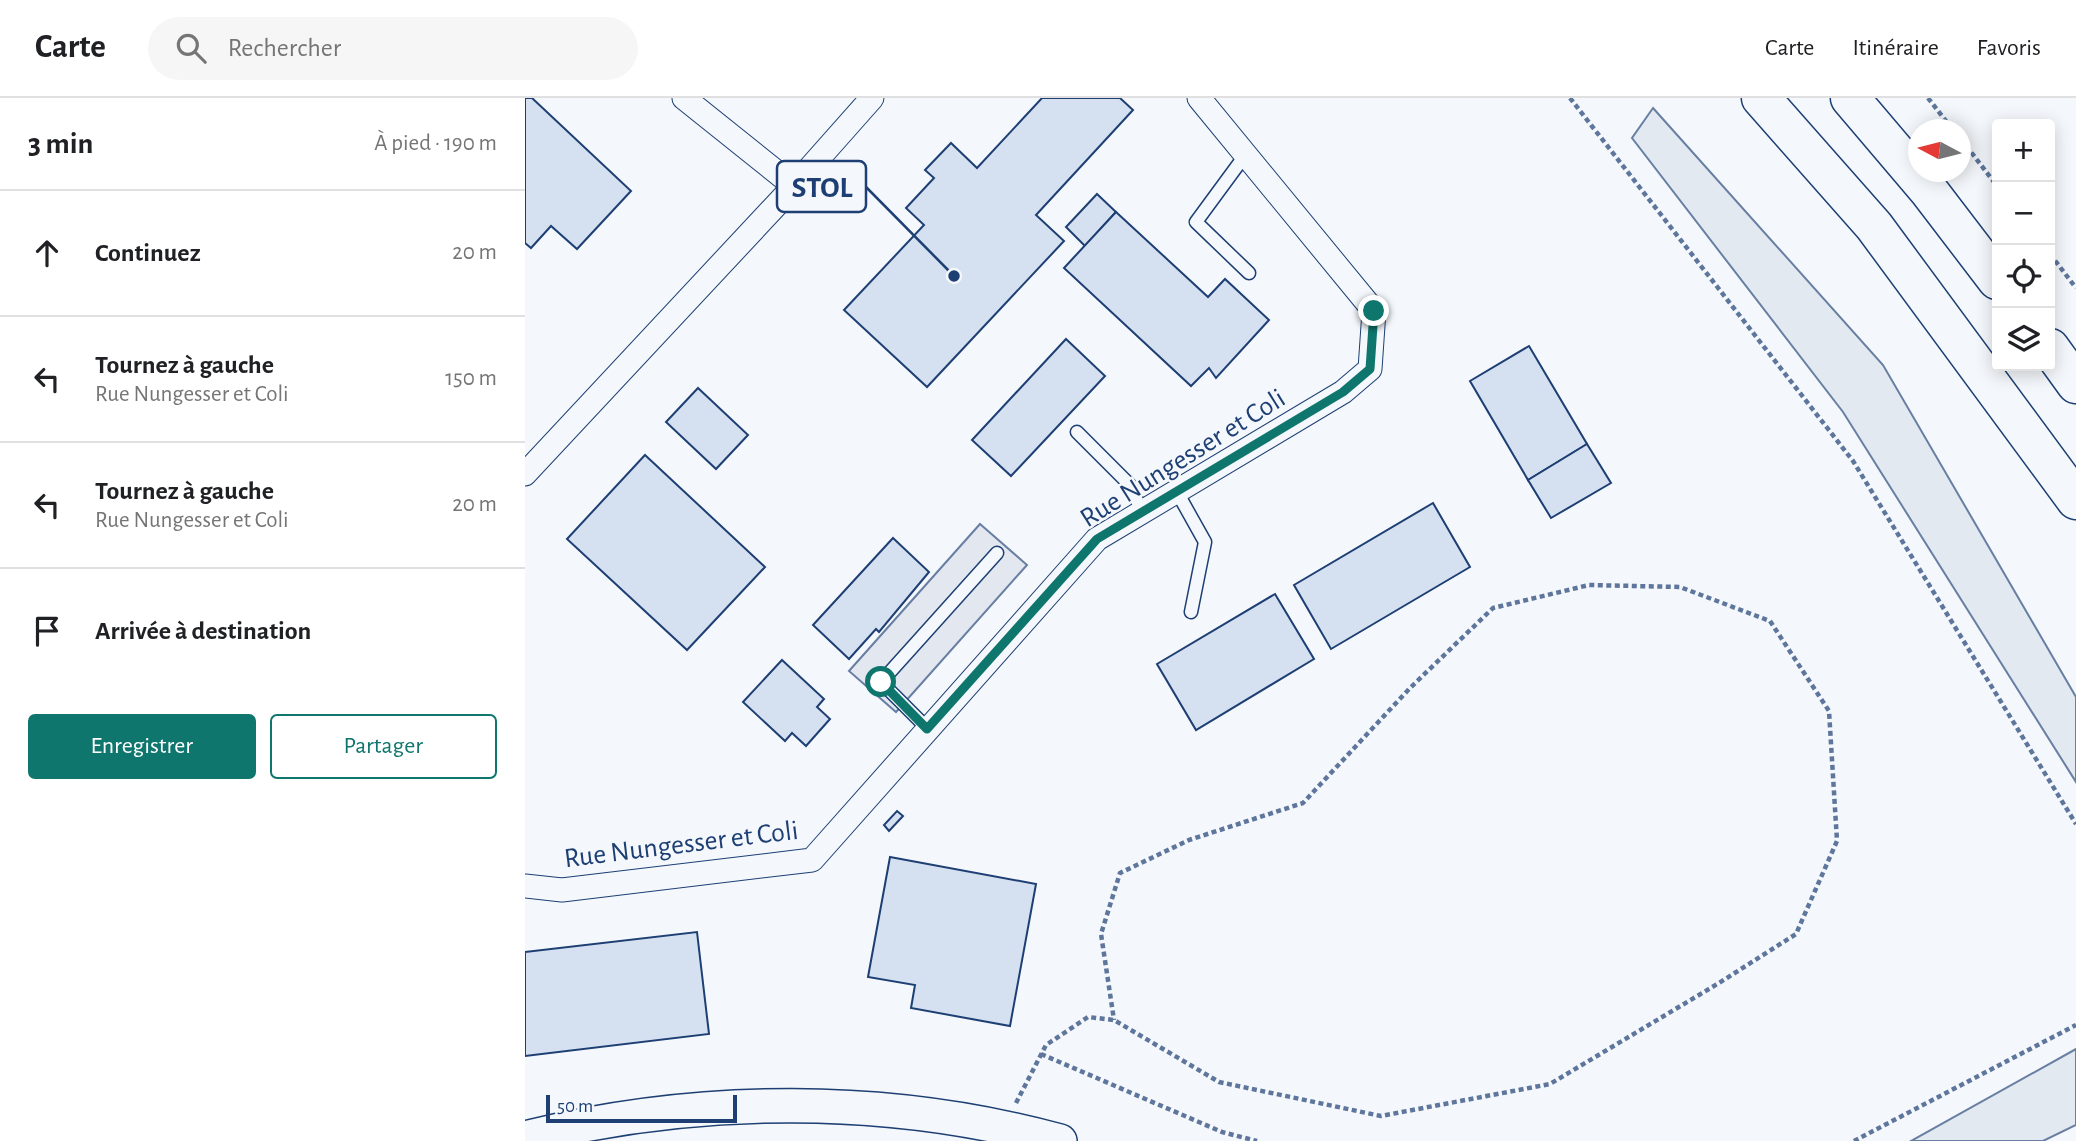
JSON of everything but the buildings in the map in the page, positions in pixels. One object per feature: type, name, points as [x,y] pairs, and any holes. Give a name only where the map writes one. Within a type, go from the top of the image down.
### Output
[{"type":"highway","points":[[1761,98],[1874,226],[2076,500]]},
{"type":"highway","points":[[1850,98],[1929,191],[1992,273]]},
{"type":"highway","points":[[2055,355],[2076,383]]},
{"type":"main road","points":[[525,1138],[619,1118],[684,1110],[770,1106],[905,1111],[1060,1141]]},
{"type":"street","points":[[684,98],[794,186]]},
{"type":"street","points":[[525,474],[794,186],[872,98]]},
{"type":"street","name":"Rue Nungesser et Coli","points":[[525,886],[562,890],[812,860],[1097,539],[1343,392],[1370,369],[1374,311],[1199,98]]},
{"type":"lane","points":[[1246,154],[1196,222],[1249,273]]},
{"type":"lane","points":[[1077,432],[1131,486],[1142,513]]},
{"type":"lane","points":[[1177,492],[1205,542],[1191,612]]},
{"type":"lane","points":[[927,729],[881,682],[997,553]]},
{"type":"path","points":[[1570,98],[1853,461],[2076,824]]},
{"type":"path","points":[[1928,98],[1944,119]]},
{"type":"path","points":[[1971,152],[1994,182]]},
{"type":"path","points":[[2055,261],[2076,288]]},
{"type":"path","points":[[1002,1128],[1046,1045],[1088,1017],[1114,1020],[1219,1082],[1381,1116],[1550,1084],[1720,983],[1796,934],[1837,841],[1829,711],[1770,621],[1680,587],[1589,585],[1493,608],[1410,688],[1303,803],[1189,840],[1120,873],[1101,934],[1114,1020]]},
{"type":"path","points":[[1854,1141],[2076,1025]]},
{"type":"path","points":[[1041,1054],[1222,1132],[1257,1141]]},
{"type":"shaded area","points":[[1653,108],[1883,365],[2076,697],[2076,782],[1843,412],[1632,138]]},
{"type":"shaded area","points":[[980,524],[1027,565],[896,712],[849,671]]},
{"type":"shaded area","points":[[2076,1049],[2076,1125],[2043,1141],[1911,1141]]},
{"type":"place","name":"STOL","points":[[954,276]]},
{"type":"route","points":[[881,682],[927,729],[1097,539],[1343,392],[1370,369],[1374,311]]}]
